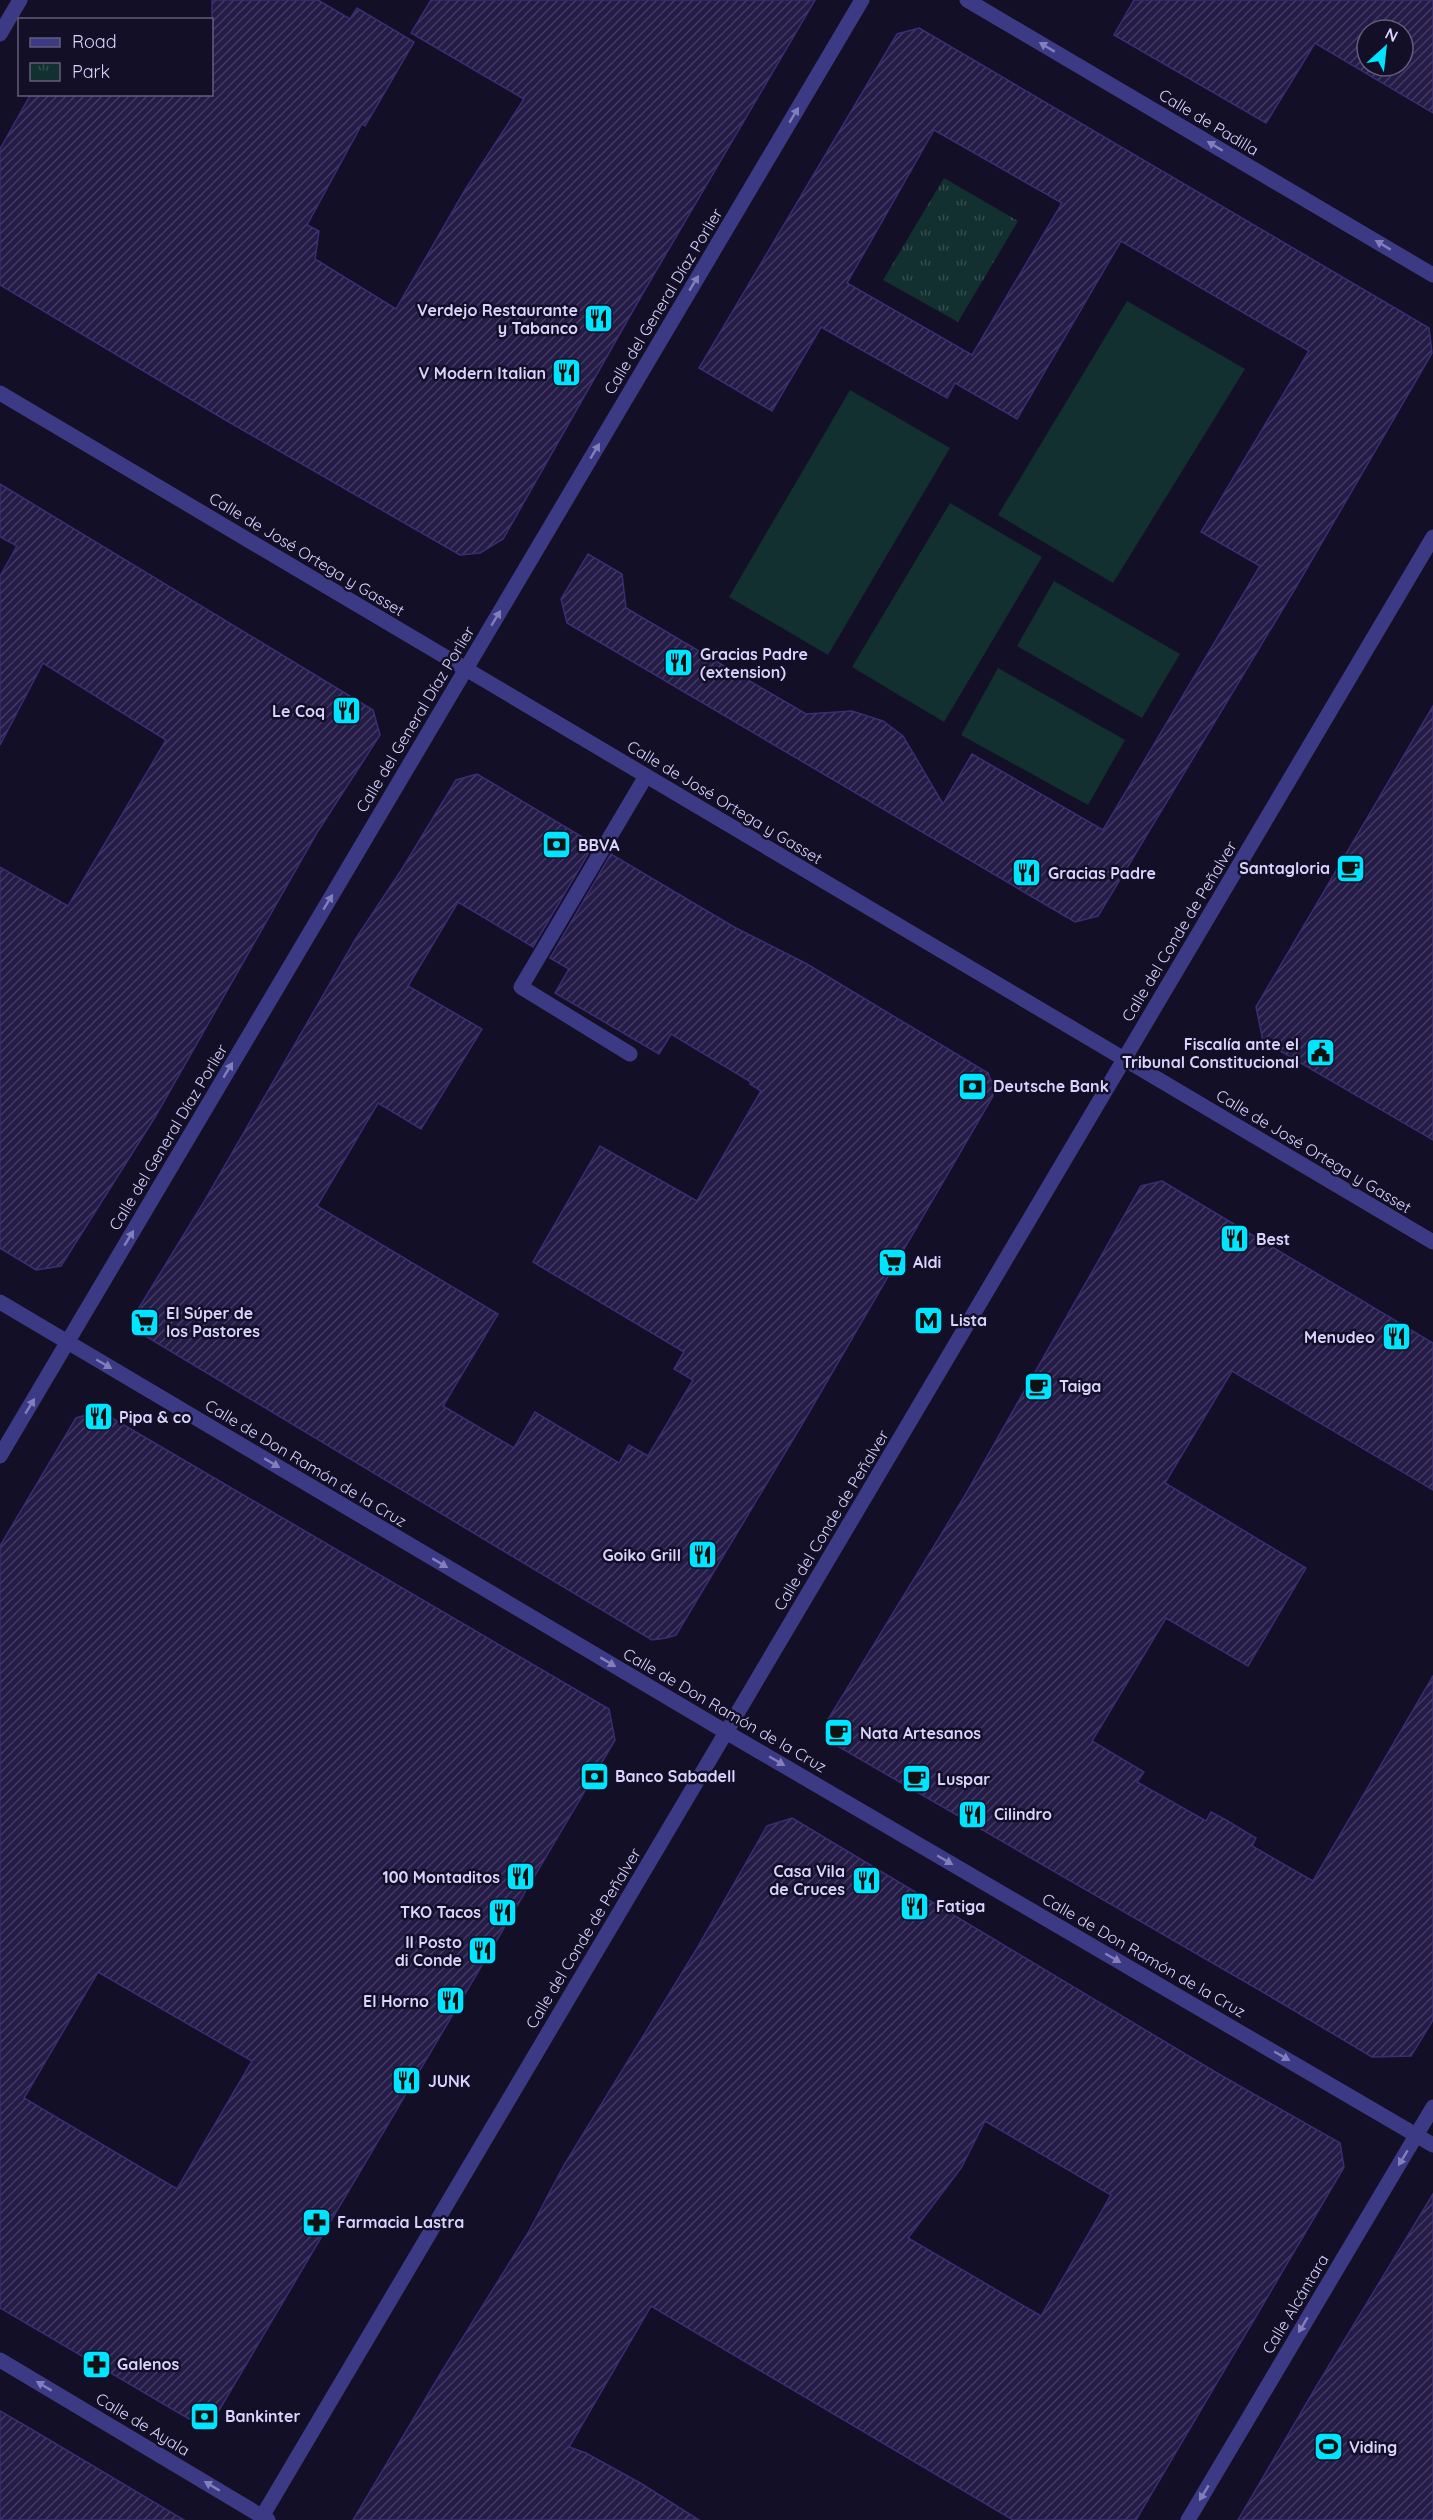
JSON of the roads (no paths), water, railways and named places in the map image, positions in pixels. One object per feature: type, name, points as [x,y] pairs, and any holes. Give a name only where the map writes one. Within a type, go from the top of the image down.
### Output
[{"type":"street","points":[[0,34],[20,0]]},
{"type":"street","name":"Calle del General Díaz Porlier","points":[[0,1456],[862,0]]},
{"type":"street","name":"Calle de Padilla","points":[[968,0],[1433,275]]},
{"type":"street","name":"Calle de José Ortega y Gasset","points":[[0,393],[1433,1242]]},
{"type":"street","name":"Calle del Conde de Peñalver","points":[[263,2519],[1433,537]]},
{"type":"street","points":[[630,1054],[521,987],[646,776]]},
{"type":"street","name":"Calle de Don Ramón de la Cruz","points":[[0,1302],[726,1732],[1433,2145]]},
{"type":"street","name":"Calle Alcántara","points":[[1188,2520],[1433,2107]]},
{"type":"street","name":"Calle de Ayala","points":[[0,2360],[263,2519]]},
{"type":"place","name":"Verdejo Restaurante y Tabanco","points":[[599,319]]},
{"type":"place","name":"V Modern Italian","points":[[567,373]]},
{"type":"place","name":"Gracias Padre (extension)","points":[[679,663]]},
{"type":"place","name":"Le Coq","points":[[346,711]]},
{"type":"place","name":"BBVA","points":[[557,845]]},
{"type":"place","name":"Santagloria","points":[[1351,868]]},
{"type":"place","name":"Gracias Padre","points":[[1027,873]]},
{"type":"place","name":"Fiscalía ante el Tribunal Constitucional","points":[[1320,1053]]},
{"type":"place","name":"Deutsche Bank","points":[[972,1086]]},
{"type":"place","name":"Best","points":[[1235,1239]]},
{"type":"place","name":"Aldi","points":[[892,1262]]},
{"type":"place","name":"Lista","points":[[929,1320]]},
{"type":"place","name":"El Súper de los Pastores","points":[[145,1322]]},
{"type":"place","name":"Menudeo","points":[[1396,1337]]},
{"type":"place","name":"Taiga","points":[[1038,1386]]},
{"type":"place","name":"Pipa & co","points":[[98,1417]]},
{"type":"place","name":"Goiko Grill","points":[[702,1555]]},
{"type":"place","name":"Nata Artesanos","points":[[839,1733]]},
{"type":"place","name":"Banco Sabadell","points":[[594,1776]]},
{"type":"place","name":"Luspar","points":[[916,1779]]},
{"type":"place","name":"Cilindro","points":[[973,1814]]},
{"type":"place","name":"100 Montaditos","points":[[521,1877]]},
{"type":"place","name":"Casa Vila de Cruces","points":[[866,1880]]},
{"type":"place","name":"Fatiga","points":[[915,1906]]},
{"type":"place","name":"TKO Tacos","points":[[502,1912]]},
{"type":"place","name":"Il Posto di Conde","points":[[483,1951]]},
{"type":"place","name":"El Horno","points":[[450,2001]]},
{"type":"place","name":"JUNK","points":[[407,2081]]},
{"type":"place","name":"Farmacia Lastra","points":[[316,2222]]},
{"type":"place","name":"Galenos","points":[[96,2364]]},
{"type":"place","name":"Bankinter","points":[[204,2416]]},
{"type":"place","name":"Viding","points":[[1328,2447]]}]
